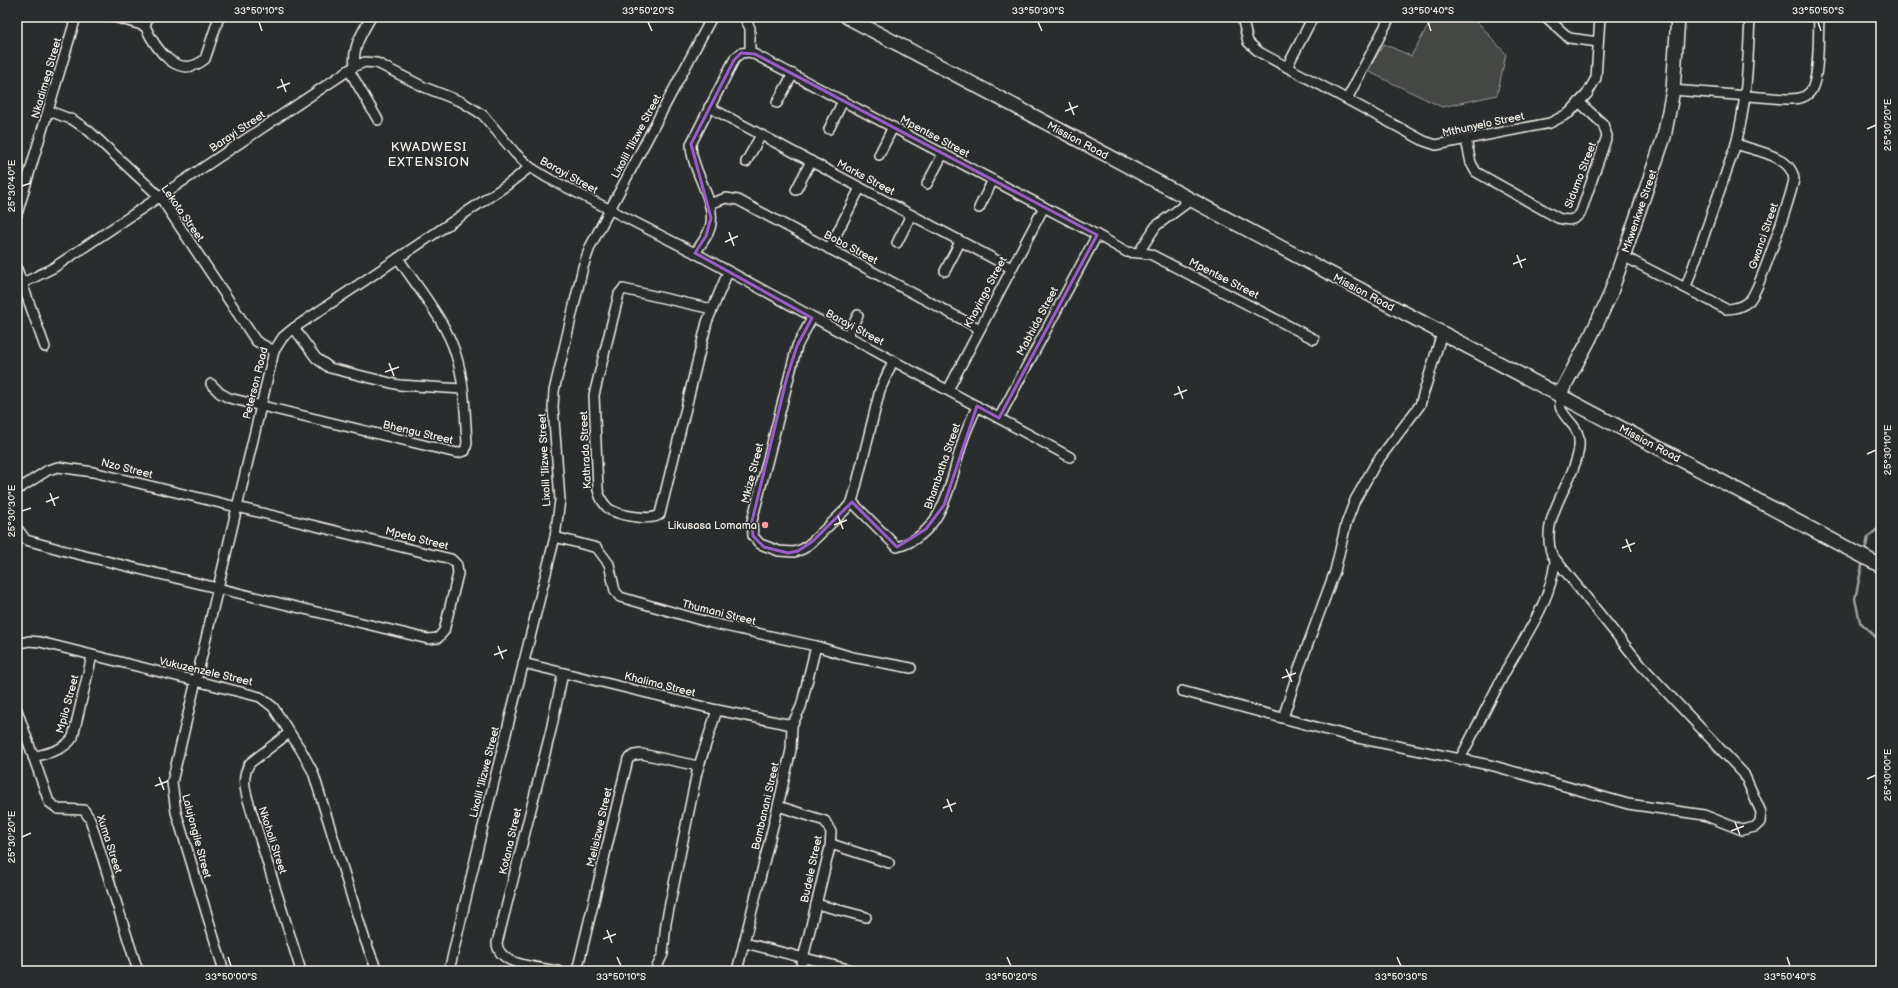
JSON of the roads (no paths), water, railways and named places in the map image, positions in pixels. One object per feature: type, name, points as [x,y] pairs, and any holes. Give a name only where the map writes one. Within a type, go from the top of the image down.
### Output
[{"type":"street","name":"Nkadimeg Street","points":[[17,214],[50,111],[76,17]]},
{"type":"street","points":[[114,17],[147,21],[152,40],[165,58],[185,66],[194,66],[205,59],[219,17]]},
{"type":"street","points":[[371,17],[356,45],[352,68],[378,120]]},
{"type":"street","name":"Lixolil 'Ilizwe Street","points":[[449,971],[555,537],[560,500],[553,407],[554,391],[583,267],[590,248],[712,17]]},
{"type":"street","points":[[695,254],[710,228],[711,218],[709,204],[694,162],[691,144],[735,58],[741,53],[750,52],[750,28],[744,17]]},
{"type":"street","name":"Mission Road","points":[[847,17],[1442,333],[1560,394],[1880,566]]},
{"type":"street","name":"Mthunyelo Street","points":[[1242,17],[1248,42],[1259,52],[1430,144],[1442,145],[1556,121],[1569,113],[1596,78],[1600,17]]},
{"type":"street","points":[[1287,67],[1313,17]]},
{"type":"street","points":[[1346,99],[1390,17]]},
{"type":"street","points":[[1546,17],[1569,38],[1598,42]]},
{"type":"street","name":"Mkwenkwe Street","points":[[1560,394],[1602,313],[1664,137],[1673,90],[1678,17]]},
{"type":"street","points":[[1686,287],[1736,144],[1746,95],[1750,17]]},
{"type":"street","points":[[1673,90],[1794,99],[1805,96],[1814,85],[1819,17]]},
{"type":"street","name":"Mpentse Street","points":[[750,52],[1123,250],[1131,253],[1138,252],[1150,254],[1314,340]]},
{"type":"street","name":"Barayi Street","points":[[23,283],[53,268],[352,68],[365,62],[377,63],[424,87],[462,102],[483,115],[515,153],[530,167],[546,177],[695,254],[1070,457]]},
{"type":"street","points":[[777,103],[793,74]]},
{"type":"street","points":[[829,129],[843,101]]},
{"type":"street","name":"Sidumo Street","points":[[1466,140],[1471,163],[1476,172],[1558,218],[1570,220],[1575,219],[1581,212],[1607,140],[1603,124],[1579,102]]},
{"type":"street","name":"Marks Street","points":[[709,107],[960,242],[1012,268]]},
{"type":"street","name":"Lekota Street","points":[[50,111],[73,120],[89,131],[160,197],[256,341],[274,351]]},
{"type":"street","points":[[879,155],[893,127]]},
{"type":"street","points":[[746,162],[761,135]]},
{"type":"street","name":"Gwanci Street","points":[[1623,256],[1686,287],[1726,309],[1740,306],[1749,301],[1754,295],[1793,186],[1793,173],[1790,166],[1782,160],[1736,144]]},
{"type":"street","points":[[927,184],[943,154]]},
{"type":"street","points":[[796,190],[811,161]]},
{"type":"street","name":"Peterson Road","points":[[194,681],[274,351],[283,337],[294,328],[507,186],[530,167]]},
{"type":"street","points":[[979,208],[993,180]]},
{"type":"street","points":[[829,249],[860,188]]},
{"type":"street","name":"Bobo Street","points":[[709,204],[726,198],[738,200],[980,329]]},
{"type":"street","points":[[1138,252],[1156,226],[1191,200]]},
{"type":"street","name":"Khayingo Street","points":[[948,390],[1044,207]]},
{"type":"street","points":[[896,243],[911,215]]},
{"type":"street","name":"Mabhida Street","points":[[999,418],[1097,235]]},
{"type":"street","points":[[945,271],[960,242]]},
{"type":"street","name":"Bhengu Street","points":[[210,384],[224,396],[461,453],[466,448],[467,443],[459,364],[450,339],[398,258]]},
{"type":"street","points":[[17,269],[45,347]]},
{"type":"street","name":"Kathrada Street","points":[[712,309],[623,289],[618,294],[594,395],[598,490],[602,501],[610,509],[642,517],[653,518],[660,514],[707,322],[728,272]]},
{"type":"street","points":[[847,336],[858,315]]},
{"type":"street","name":"Mkize Street","points":[[812,318],[797,346],[787,378],[752,521],[753,536],[757,542],[764,547],[788,553],[798,551],[813,541],[852,502]]},
{"type":"street","points":[[294,328],[316,358],[330,368],[399,385],[462,389]]},
{"type":"street","points":[[1284,718],[1298,671],[1335,571],[1346,524],[1355,500],[1376,463],[1420,405],[1442,333]]},
{"type":"street","points":[[852,502],[878,397],[893,361]]},
{"type":"street","points":[[1182,691],[1353,737],[1494,766],[1628,804],[1704,815],[1742,830],[1755,827],[1760,822],[1762,816],[1758,802],[1744,774],[1641,665],[1555,561],[1549,547],[1552,515],[1565,488],[1577,455],[1579,442],[1573,423],[1560,409],[1560,394]]},
{"type":"street","name":"Bhambatha Street","points":[[852,502],[896,547],[904,545],[918,536],[935,521],[944,505],[964,437],[977,406]]},
{"type":"street","name":"Nzo Street","points":[[17,490],[48,470],[63,466],[236,507]]},
{"type":"street","name":"Mpeta Street","points":[[217,587],[434,639],[442,636],[444,631],[458,574],[458,565],[451,559],[236,507]]},
{"type":"street","points":[[17,528],[22,536],[30,541],[217,587]]},
{"type":"street","name":"Thumani Street","points":[[555,537],[597,548],[609,564],[615,591],[620,597],[711,623],[816,646],[852,657],[911,668]]},
{"type":"street","points":[[1460,759],[1505,672],[1546,599],[1554,572],[1555,561]]},
{"type":"street","name":"Vukuzenzele Street","points":[[17,644],[29,641],[40,642],[260,697],[273,707],[301,750],[313,772],[364,936],[377,971]]},
{"type":"street","name":"Bambanani Street","points":[[737,971],[778,806],[790,750],[792,726],[801,707],[816,646]]},
{"type":"street","name":"Mpilo Street","points":[[33,758],[67,745],[73,737],[92,656]]},
{"type":"street","name":"Khalima Street","points":[[523,663],[717,710],[792,726]]},
{"type":"street","name":"Kotana Street","points":[[558,971],[506,960],[499,953],[497,943],[551,730],[563,672]]},
{"type":"street","name":"Lalujongile Street","points":[[194,681],[174,772],[172,794],[176,812],[224,971]]},
{"type":"street","name":"Xuma Street","points":[[17,710],[33,758],[52,805],[58,809],[80,808],[88,813],[138,971]]},
{"type":"street","points":[[655,971],[663,954],[666,924],[698,766],[717,710]]},
{"type":"street","name":"Nkoholi Street","points":[[289,733],[250,763],[247,769],[244,785],[301,971]]},
{"type":"street","name":"Melisizwe Street","points":[[577,971],[628,759],[634,755],[642,754],[698,766]]},
{"type":"street","name":"Budele Street","points":[[778,806],[825,821],[830,827],[831,844],[800,971]]},
{"type":"street","points":[[831,844],[889,863]]},
{"type":"street","points":[[816,904],[866,917]]},
{"type":"street","points":[[745,943],[856,971]]},
{"type":"waterway","points":[[1865,552],[1868,537],[1881,526]]},
{"type":"waterway","points":[[1863,561],[1855,599],[1860,622],[1881,642]]},
{"type":"place","name":"Likusasa Lomama","points":[[765,525]]},
{"type":"district","name":"KWADWESI EXTENSION","points":[[429,154]]}]
